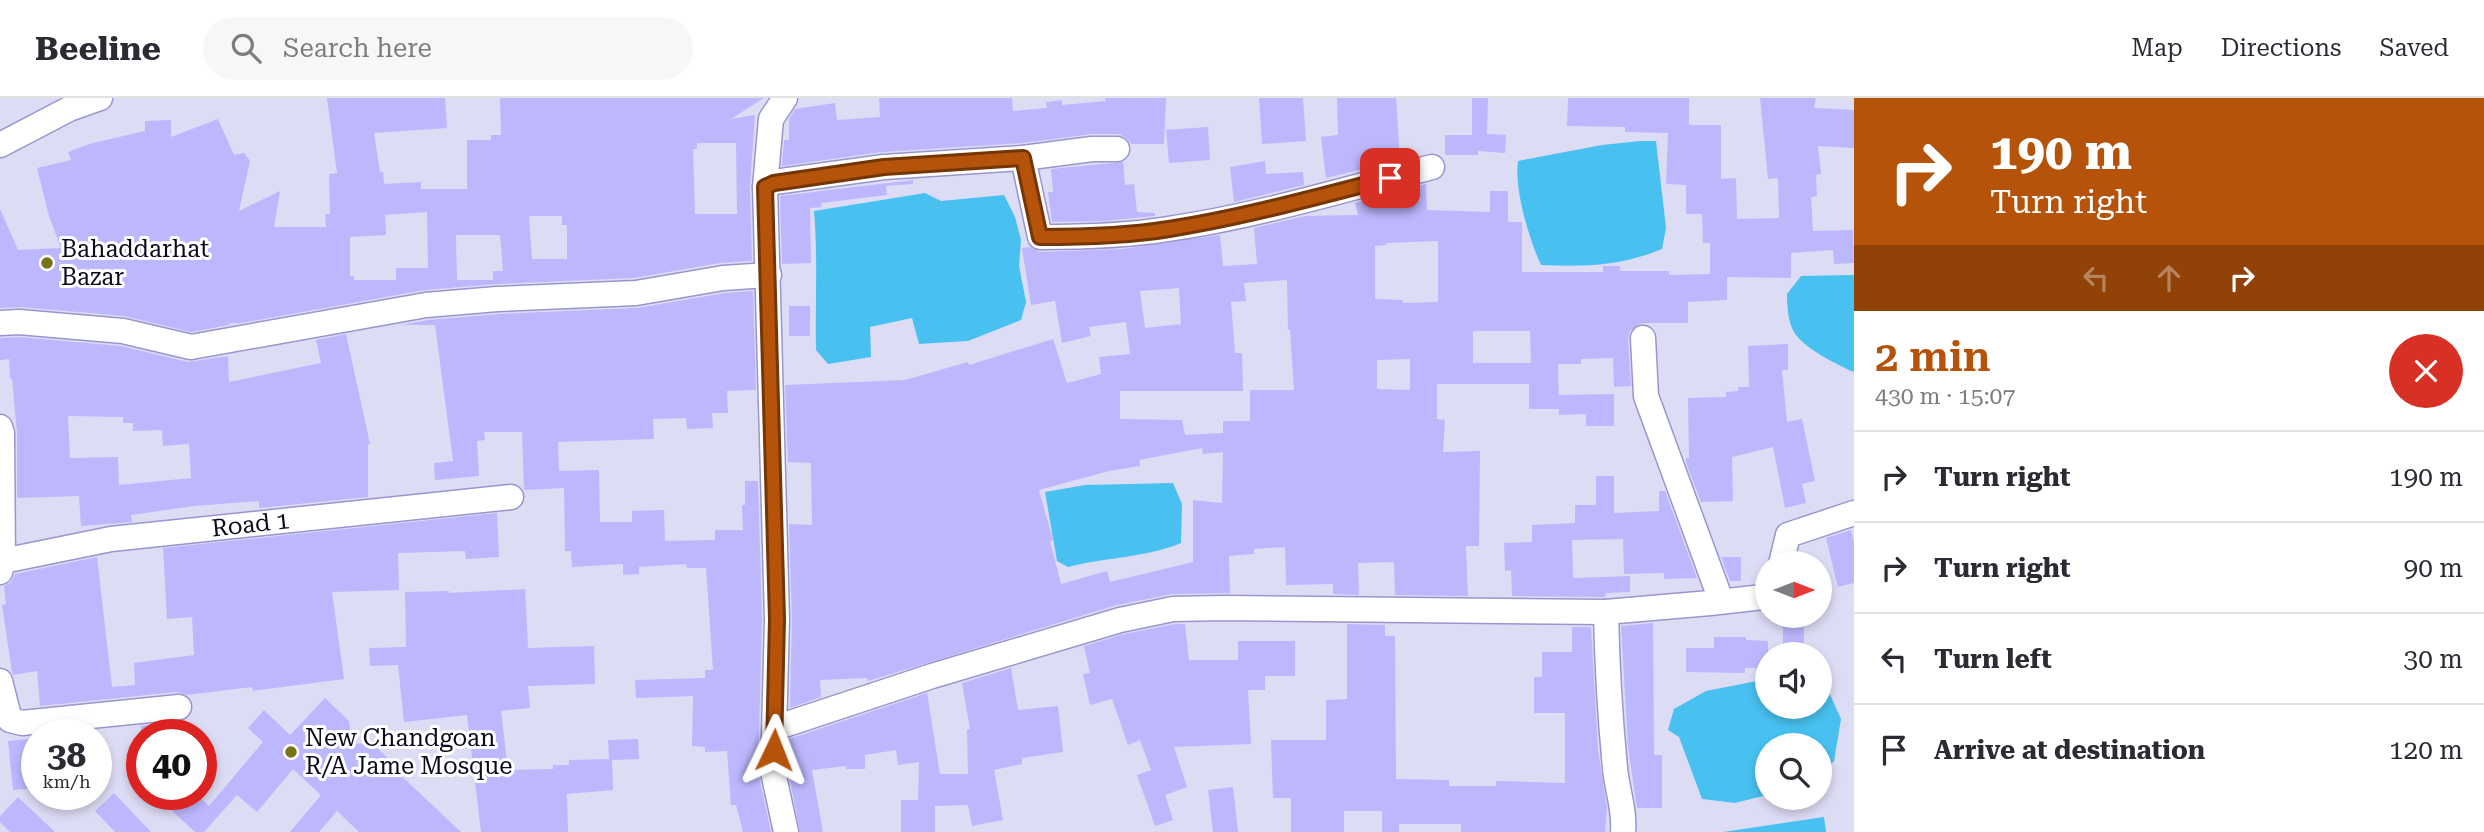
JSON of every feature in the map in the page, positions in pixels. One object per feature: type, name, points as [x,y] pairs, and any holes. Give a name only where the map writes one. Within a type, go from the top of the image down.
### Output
[{"type":"street","points":[[0,145],[69,109],[100,98]]},
{"type":"street","points":[[785,98],[771,120],[765,187],[777,605],[773,772],[786,832]]},
{"type":"street","points":[[765,187],[774,183],[884,167],[1117,149]]},
{"type":"street","points":[[1023,158],[1040,237],[1081,237],[1167,230],[1284,206],[1432,167]]},
{"type":"street","points":[[0,323],[19,322],[123,331],[191,346],[426,305],[636,293],[723,278],[769,275]]},
{"type":"street","points":[[1643,338],[1646,396],[1719,595],[1718,601]]},
{"type":"street","points":[[0,427],[2,566]]},
{"type":"street","name":"Road 1","points":[[2,566],[111,539],[511,497]]},
{"type":"street","points":[[1784,551],[1788,535],[1854,513]]},
{"type":"street","points":[[775,728],[957,668],[1120,620],[1174,609],[1606,612],[1755,598]]},
{"type":"street","points":[[1606,612],[1608,695],[1615,774],[1624,819],[1623,832]]},
{"type":"street","points":[[0,681],[10,720],[22,723],[178,707]]},
{"type":"water","points":[[1656,141],[1666,228],[1662,249],[1632,259],[1603,264],[1541,265],[1524,214],[1518,185],[1518,161],[1602,145]]},
{"type":"water","points":[[925,193],[941,201],[1004,195],[1015,217],[1021,240],[1019,266],[1026,302],[1021,320],[968,341],[919,344],[912,318],[870,327],[871,357],[828,364],[816,350],[814,211]]},
{"type":"water","points":[[1854,275],[1854,372],[1821,355],[1798,338],[1790,323],[1787,294],[1801,276]]},
{"type":"water","points":[[1173,483],[1182,504],[1181,543],[1153,552],[1068,567],[1057,561],[1045,492],[1085,485]]},
{"type":"water","points":[[1755,681],[1755,719],[1832,719],[1832,699],[1841,719],[1834,761],[1832,763],[1832,733],[1755,733],[1755,798],[1735,803],[1702,799],[1679,737],[1668,730],[1674,709],[1706,691]]},
{"type":"water","points":[[1824,817],[1826,832],[1723,832]]},
{"type":"building","points":[[327,98],[445,98],[447,128],[374,133],[380,172],[383,172],[384,184],[421,182],[421,189],[467,189],[467,140],[491,140],[491,135],[501,135],[500,98],[764,98],[731,119],[755,115],[750,187],[752,261],[720,263],[634,278],[425,290],[229,323],[191,332],[124,316],[20,307],[0,308],[0,209],[18,250],[61,248],[49,216],[37,168],[71,160],[68,152],[89,144],[145,131],[145,121],[171,120],[171,137],[218,119],[234,155],[244,153],[250,161],[239,211],[280,191],[274,227],[326,227],[325,214],[330,214],[329,174],[337,173]],"holes":[[[697,143],[736,143],[737,214],[695,214],[693,149],[697,149]],[[427,212],[428,268],[396,268],[396,280],[354,280],[354,276],[350,276],[350,237],[386,235],[385,215]],[[529,216],[562,216],[562,225],[567,225],[567,259],[532,259]],[[456,235],[500,235],[503,271],[493,271],[493,280],[457,280]]]},
{"type":"building","points":[[879,98],[1012,98],[1013,111],[1047,108],[1046,102],[1062,100],[1062,105],[1106,101],[1105,98],[1166,98],[1164,144],[1131,144],[1118,134],[1092,134],[1022,143],[882,152],[782,166],[784,140],[789,140],[789,119],[795,109],[835,103],[837,120],[880,117]]},
{"type":"building","points":[[1259,98],[1303,98],[1306,141],[1262,144]]},
{"type":"building","points":[[1337,98],[1396,98],[1400,160],[1326,178],[1321,137],[1338,135]]},
{"type":"building","points":[[1472,98],[1488,98],[1487,134],[1506,135],[1505,153],[1478,151],[1478,155],[1445,155],[1445,135],[1472,135]]},
{"type":"building","points":[[1568,98],[1689,98],[1689,125],[1721,125],[1721,179],[1736,178],[1737,219],[1779,218],[1778,178],[1768,179],[1760,98],[1816,98],[1814,108],[1854,110],[1854,148],[1818,146],[1821,174],[1816,175],[1817,196],[1811,197],[1813,231],[1853,230],[1854,263],[1834,264],[1833,250],[1791,253],[1791,278],[1727,277],[1727,300],[1688,302],[1688,323],[1642,323],[1630,331],[1628,339],[1631,386],[1614,387],[1613,358],[1581,359],[1581,364],[1558,364],[1559,409],[1529,409],[1529,384],[1437,384],[1437,419],[1445,420],[1443,452],[1480,451],[1479,546],[1466,546],[1468,596],[1395,595],[1394,562],[1358,563],[1359,595],[1333,594],[1333,584],[1286,585],[1285,547],[1254,549],[1254,554],[1229,556],[1230,593],[1172,594],[1117,605],[868,681],[867,678],[820,680],[821,697],[790,708],[792,619],[789,524],[812,525],[811,463],[788,462],[785,385],[905,380],[968,362],[969,365],[1053,339],[1067,383],[1101,374],[1099,357],[1130,354],[1126,322],[1089,327],[1091,336],[1062,343],[1055,301],[1031,305],[1022,248],[1029,247],[1040,252],[1122,249],[1220,235],[1223,266],[1257,264],[1254,228],[1305,216],[1358,215],[1355,203],[1426,184],[1427,210],[1490,212],[1490,191],[1508,191],[1508,222],[1522,222],[1522,272],[1603,272],[1603,266],[1620,266],[1620,271],[1669,271],[1669,275],[1710,274],[1710,243],[1703,243],[1702,214],[1686,214],[1686,185],[1666,184],[1668,133],[1625,132],[1625,127],[1567,126]],"holes":[[[1438,241],[1438,302],[1403,303],[1403,300],[1375,299],[1375,246],[1387,245],[1386,243]],[[1287,280],[1288,330],[1294,390],[1250,390],[1250,421],[1223,421],[1223,433],[1185,435],[1182,420],[1120,419],[1120,391],[1243,391],[1242,353],[1235,353],[1231,302],[1246,301],[1244,283]],[[1179,288],[1181,324],[1145,328],[1140,291]],[[1473,331],[1530,331],[1531,363],[1473,363]],[[1410,359],[1410,390],[1377,389],[1377,360]],[[1202,448],[1203,454],[1223,452],[1222,503],[1193,500],[1193,562],[1110,582],[1107,571],[1061,584],[1050,541],[1053,540],[1039,490],[1109,471],[1140,466],[1139,460]]]},
{"type":"building","points":[[1208,127],[1210,160],[1169,163],[1166,130]]},
{"type":"building","points":[[1265,161],[1266,174],[1303,172],[1304,185],[1234,202],[1230,167]]},
{"type":"building","points":[[1123,162],[1125,185],[1134,184],[1137,212],[1155,213],[1155,216],[1052,222],[1048,192],[1053,192],[1051,169]]},
{"type":"building","points":[[913,180],[913,184],[886,186],[887,195],[821,203],[822,207],[810,208],[811,263],[782,264],[780,196]]},
{"type":"building","points":[[753,291],[756,390],[727,391],[728,413],[712,413],[713,428],[687,429],[686,418],[653,419],[654,439],[558,442],[559,471],[599,470],[600,522],[632,522],[632,511],[664,510],[665,541],[715,540],[715,530],[743,530],[745,481],[758,481],[762,619],[758,772],[771,832],[743,832],[736,805],[731,805],[727,751],[705,752],[705,747],[692,746],[693,696],[636,698],[635,680],[705,678],[705,670],[713,670],[706,568],[687,568],[686,564],[639,567],[639,574],[623,575],[623,564],[572,567],[571,551],[565,551],[564,488],[524,490],[522,432],[484,432],[485,440],[477,441],[479,476],[435,480],[434,463],[453,461],[435,325],[401,325],[498,314],[637,308]]},
{"type":"building","points":[[789,306],[810,306],[810,336],[789,336]]},
{"type":"building","points":[[346,334],[370,444],[368,497],[259,508],[259,501],[194,506],[131,515],[132,522],[81,526],[79,496],[17,498],[17,433],[12,379],[9,359],[0,360],[0,338],[19,337],[121,346],[188,362],[228,356],[229,382],[321,363],[316,340]],"holes":[[[68,416],[123,417],[123,423],[133,423],[133,431],[162,430],[163,446],[189,444],[191,478],[119,485],[118,457],[70,458]]]},
{"type":"building","points":[[1788,344],[1788,370],[1782,370],[1787,422],[1802,419],[1815,481],[1802,484],[1806,503],[1785,508],[1773,447],[1732,457],[1733,501],[1701,502],[1686,463],[1686,458],[1689,458],[1688,398],[1726,397],[1726,392],[1738,391],[1738,387],[1749,387],[1748,346]]},
{"type":"building","points":[[1614,394],[1614,426],[1586,426],[1586,414],[1559,415],[1559,395]]},
{"type":"building","points":[[1596,476],[1614,476],[1614,513],[1659,511],[1659,491],[1665,491],[1697,578],[1664,579],[1664,573],[1624,574],[1623,539],[1572,540],[1573,578],[1630,576],[1630,592],[1606,593],[1605,597],[1512,596],[1511,570],[1505,571],[1504,543],[1532,542],[1532,525],[1575,523],[1575,505],[1596,505]]},
{"type":"building","points":[[497,513],[499,557],[466,559],[465,551],[398,553],[399,590],[332,592],[344,679],[253,691],[252,687],[187,695],[177,692],[40,706],[37,671],[13,675],[12,672],[2,605],[6,604],[4,586],[11,582],[15,574],[97,557],[112,687],[135,685],[134,663],[194,655],[192,617],[167,619],[163,548]]},
{"type":"building","points":[[1851,530],[1854,543],[1854,583],[1838,587],[1832,551],[1829,551],[1826,538]]},
{"type":"building","points":[[1721,557],[1741,557],[1741,581],[1730,581]]},
{"type":"building","points":[[525,589],[528,648],[594,646],[595,684],[528,686],[530,708],[501,711],[508,770],[553,769],[553,765],[569,765],[569,760],[609,759],[608,740],[638,739],[639,759],[612,760],[613,790],[567,794],[568,832],[481,832],[467,715],[404,722],[398,665],[370,666],[369,648],[406,647],[405,592]]},
{"type":"building","points":[[1653,623],[1654,755],[1662,755],[1662,808],[1637,808],[1628,747],[1621,626]]},
{"type":"building","points":[[1185,624],[1189,660],[1238,660],[1238,641],[1295,641],[1295,676],[1265,676],[1265,690],[1248,690],[1251,744],[1174,747],[1187,787],[1165,795],[1173,820],[1155,826],[1137,775],[1151,770],[1140,740],[1128,745],[1112,699],[1090,705],[1083,674],[1090,673],[1084,646],[1124,634]]},
{"type":"building","points":[[1347,624],[1385,625],[1385,636],[1395,636],[1396,779],[1449,780],[1449,786],[1496,786],[1496,781],[1565,783],[1565,713],[1534,713],[1534,677],[1542,677],[1542,652],[1572,652],[1572,627],[1591,627],[1598,750],[1607,808],[1605,832],[1461,832],[1461,824],[1399,824],[1399,832],[1382,832],[1382,811],[1344,811],[1344,832],[1291,832],[1291,798],[1273,798],[1271,740],[1326,740],[1326,700],[1347,699]]},
{"type":"building","points":[[1783,628],[1804,628],[1804,642],[1783,642]]},
{"type":"building","points":[[1714,637],[1746,637],[1746,640],[1768,641],[1755,642],[1755,668],[1745,668],[1745,673],[1686,672],[1686,648],[1714,648]]},
{"type":"building","points":[[1011,668],[1018,710],[1058,706],[1063,752],[1022,758],[1022,764],[994,770],[1003,820],[972,826],[968,805],[935,806],[935,832],[901,832],[901,800],[918,800],[919,762],[898,765],[896,750],[865,755],[865,769],[846,769],[846,766],[812,770],[823,832],[800,832],[788,771],[789,739],[927,693],[940,774],[968,774],[967,730],[970,729],[962,683]]},
{"type":"building","points":[[325,698],[349,721],[352,744],[372,743],[395,765],[393,768],[461,832],[359,832],[337,811],[319,832],[290,832],[321,795],[293,769],[257,812],[237,795],[204,832],[195,832],[171,810],[217,810],[217,797],[263,742],[248,728],[264,710],[290,735]]},
{"type":"building","points":[[21,740],[21,789],[13,790],[8,741]]},
{"type":"building","points":[[1233,787],[1238,832],[1213,832],[1208,790]]},
{"type":"building","points":[[114,793],[126,806],[126,810],[130,810],[151,832],[115,832],[95,811],[112,810]]},
{"type":"building","points":[[18,797],[21,800],[21,810],[32,810],[55,832],[10,832],[0,822],[0,816]]},
{"type":"place","name":"Bahaddarhat Bazar","points":[[47,263]]},
{"type":"place","name":"New Chandgoan R/A Jame Mosque","points":[[291,752]]},
{"type":"route","points":[[774,750],[777,619],[765,187],[774,183],[884,167],[1023,158],[1040,237],[1081,237],[1167,230],[1284,206],[1390,178]]}]
